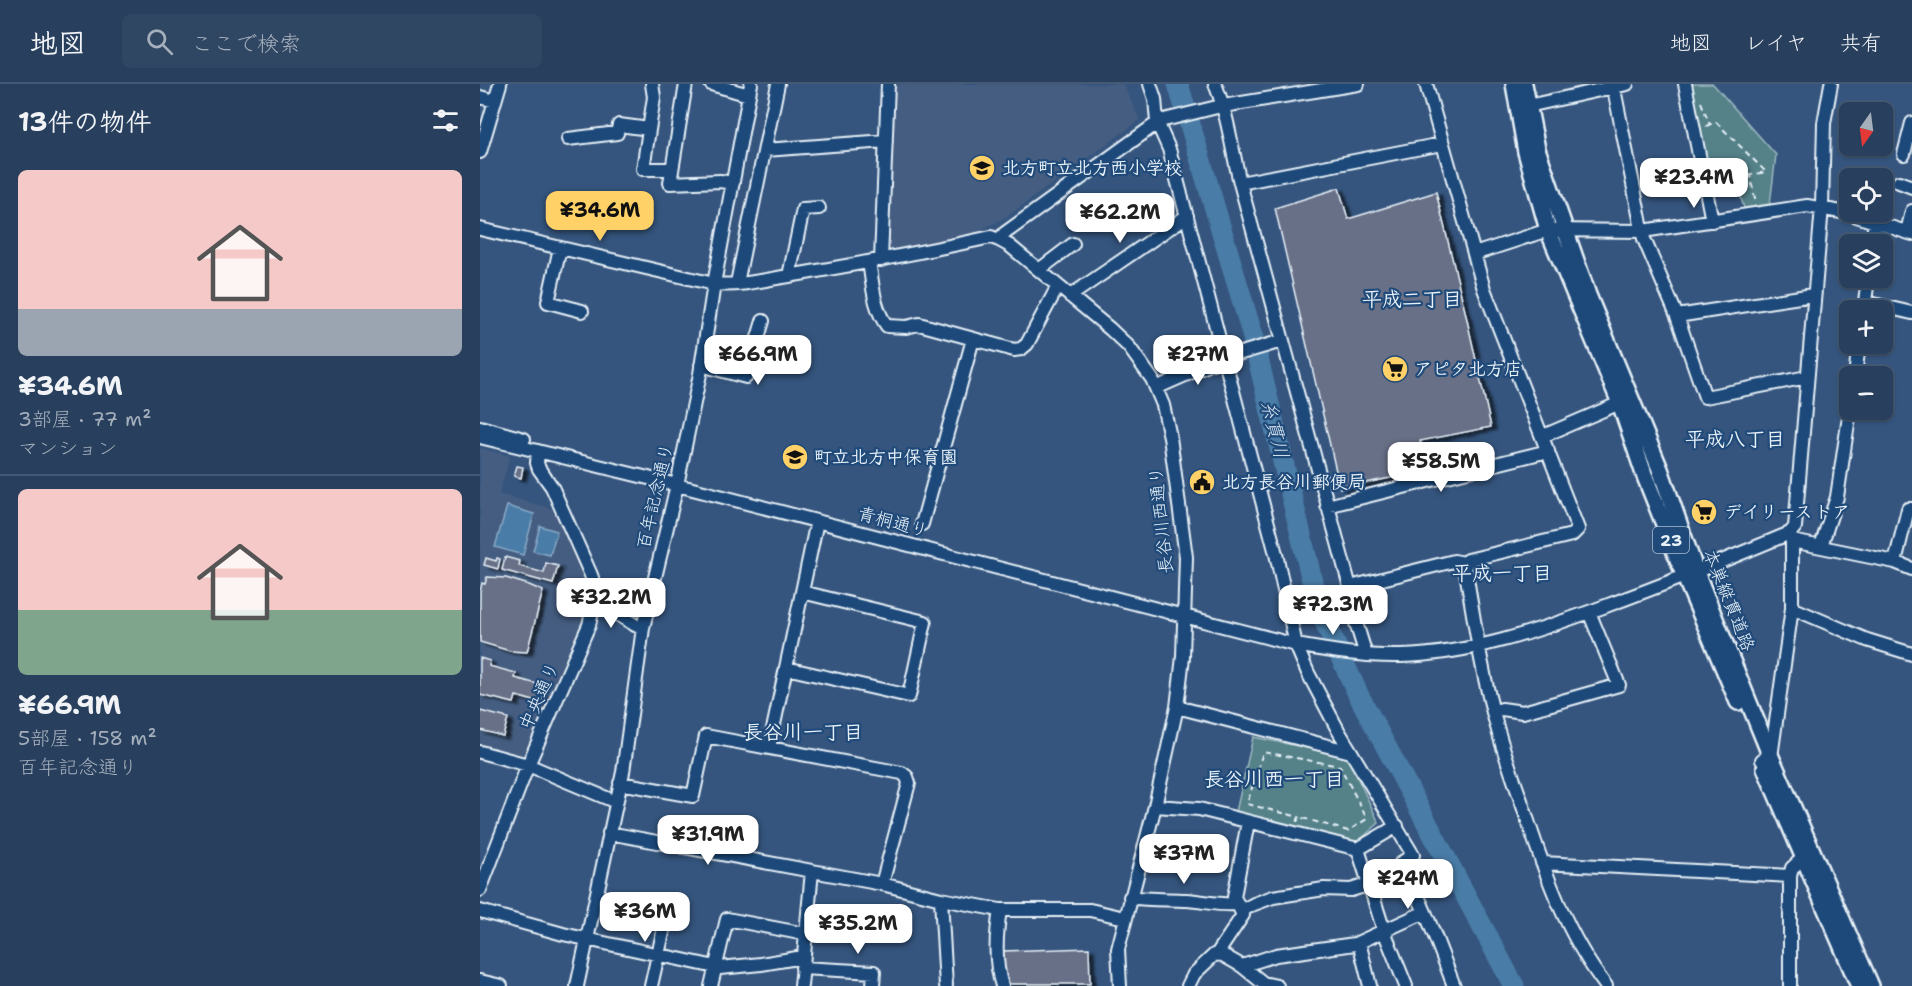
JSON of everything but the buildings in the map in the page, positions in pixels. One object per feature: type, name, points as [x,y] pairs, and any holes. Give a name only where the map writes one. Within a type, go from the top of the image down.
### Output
[{"type":"main road","name":"本巣縦貫道路","points":[[1514,84],[1588,295],[1660,470],[1690,575]]},
{"type":"main road","name":"本巣縦貫道路","points":[[1524,84],[1526,152],[1548,230],[1620,404],[1644,474],[1690,575],[1767,759],[1871,986]]},
{"type":"main road","name":"本巣縦貫道路","points":[[1767,759],[1803,858],[1859,986]]},
{"type":"street","points":[[480,152],[500,84]]},
{"type":"street","points":[[652,84],[654,97],[643,169],[672,169]]},
{"type":"street","points":[[686,84],[670,183],[720,181],[733,183]]},
{"type":"street","points":[[711,84],[750,90]]},
{"type":"street","points":[[737,283],[778,84]]},
{"type":"street","points":[[888,84],[886,141],[875,261],[876,305],[887,326],[906,327],[919,324],[1014,350],[1021,349],[1027,344],[1058,286]]},
{"type":"street","points":[[1150,84],[1227,357],[1296,645],[1308,673],[1351,752],[1413,855],[1401,864],[1413,884],[1454,986]]},
{"type":"street","points":[[1215,84],[1279,342],[1350,586],[1347,594],[1366,655]]},
{"type":"street","points":[[480,228],[714,284],[725,285],[789,276],[991,237],[999,240],[1005,233],[1159,122],[1221,106],[1358,84]]},
{"type":"street","points":[[1350,586],[1454,561],[1465,563],[1468,560],[1572,535],[1577,532],[1578,526],[1484,289],[1426,84]]},
{"type":"street","points":[[1523,107],[1627,84]]},
{"type":"street","points":[[1685,84],[1712,221]]},
{"type":"street","points":[[1767,759],[1792,608],[1791,537],[1797,521],[1813,295],[1822,207],[1824,123],[1831,84]]},
{"type":"street","points":[[1613,86],[1644,239],[1677,316],[1705,397],[1807,377]]},
{"type":"street","name":"百年記念通り","points":[[577,986],[620,783],[643,628],[677,485],[701,365],[750,90]]},
{"type":"street","points":[[480,97],[495,101]]},
{"type":"street","points":[[1904,154],[1912,123]]},
{"type":"street","points":[[568,140],[617,134],[619,125],[649,129]]},
{"type":"street","points":[[765,150],[886,141]]},
{"type":"street","points":[[1240,183],[1442,144]]},
{"type":"street","points":[[1899,182],[1912,187]]},
{"type":"street","points":[[1474,254],[1548,230],[1643,231],[1807,206],[1839,211]]},
{"type":"street","points":[[789,276],[802,208],[819,208]]},
{"type":"street","points":[[1878,222],[1909,233],[1912,211]]},
{"type":"street","points":[[1070,296],[1186,216]]},
{"type":"street","name":"長谷川西通り","points":[[999,240],[1010,246],[1129,347],[1144,365],[1156,388],[1163,405],[1170,437],[1186,557],[1185,617],[1177,707],[1155,806],[1125,918]]},
{"type":"street","points":[[1039,270],[1073,244]]},
{"type":"street","points":[[560,248],[548,303],[582,311]]},
{"type":"street","points":[[1677,316],[1813,295]]},
{"type":"street","points":[[1893,310],[1912,313]]},
{"type":"street","points":[[701,365],[746,377],[763,321]]},
{"type":"street","points":[[922,524],[973,339]]},
{"type":"street","points":[[1156,388],[1227,357],[1279,342]]},
{"type":"street","points":[[1543,436],[1620,404]]},
{"type":"street","points":[[1821,546],[1837,497],[1849,420]]},
{"type":"street","points":[[480,427],[577,455],[587,462]]},
{"type":"street","name":"青桐通り","points":[[480,437],[570,460],[587,462],[1296,645],[1366,655],[1400,656],[1479,647],[1513,639],[1791,537]]},
{"type":"street","name":"中央通り","points":[[480,890],[528,765],[580,650],[595,600],[595,588],[591,575],[552,486],[539,469],[538,451]]},
{"type":"street","points":[[1327,506],[1548,451]]},
{"type":"street","points":[[1895,562],[1908,509],[1912,509]]},
{"type":"street","points":[[769,748],[817,521]]},
{"type":"street","points":[[1791,537],[1895,562],[1912,569]]},
{"type":"street","points":[[1465,563],[1479,647],[1493,711],[1542,863],[1571,930],[1589,964],[1606,986]]},
{"type":"street","points":[[786,668],[909,696],[925,622],[802,592]]},
{"type":"street","points":[[595,600],[627,621],[643,628]]},
{"type":"street","points":[[1792,608],[1867,640],[1912,654]]},
{"type":"street","points":[[1493,711],[1502,709],[1523,712],[1619,685],[1589,612]]},
{"type":"street","points":[[1177,707],[1351,752]]},
{"type":"street","points":[[620,783],[693,796],[706,736],[902,773],[907,777],[909,783],[882,884]]},
{"type":"street","points":[[480,752],[528,765],[616,802]]},
{"type":"street","points":[[1155,806],[1199,809],[1358,849],[1397,826]]},
{"type":"street","points":[[1188,986],[1194,974],[1216,954],[1243,915],[1234,897],[1248,822]]},
{"type":"street","points":[[609,833],[882,884],[941,899],[1000,910],[1090,910],[1125,918],[1118,949],[1120,986]]},
{"type":"street","points":[[1358,849],[1384,931],[1406,986]]},
{"type":"street","points":[[1790,986],[1790,876],[1791,868],[1803,858]]},
{"type":"street","points":[[1542,863],[1790,876]]},
{"type":"street","points":[[801,986],[812,871]]},
{"type":"street","points":[[1130,897],[1158,901],[1187,900],[1240,907],[1273,897],[1324,889],[1351,890],[1370,884]]},
{"type":"street","points":[[941,899],[946,986]]},
{"type":"street","points":[[651,986],[669,906]]},
{"type":"street","points":[[1000,910],[996,936],[1002,986]]},
{"type":"street","points":[[480,911],[563,934],[716,967],[802,962],[874,972],[873,986]]},
{"type":"street","points":[[1242,966],[1276,955],[1359,942],[1425,912]]},
{"type":"street","points":[[711,986],[727,919],[805,934]]},
{"type":"street","points":[[1359,942],[1370,986]]},
{"type":"street","points":[[1216,954],[1221,954],[1242,966],[1263,983],[1277,986]]},
{"type":"street","points":[[480,981],[501,986]]},
{"type":"path","points":[[1700,98],[1710,125]]},
{"type":"path","points":[[1695,130],[1716,122],[1766,172],[1716,176],[1714,166]]},
{"type":"path","points":[[1750,175],[1759,213]]},
{"type":"path","points":[[1263,752],[1340,766],[1367,819],[1348,831],[1299,817],[1247,804],[1263,752]]},
{"type":"path","points":[[1295,834],[1299,817]]},
{"type":"shaded area","name":"北方町立北方西小学校","points":[[893,84],[1123,84],[1140,120],[1009,215],[976,233],[890,250],[886,247]]},
{"type":"shaded area","points":[[480,448],[510,456],[499,494],[553,509],[583,575],[586,606],[579,635],[529,753],[520,758],[480,747]]},
{"type":"shaded area","points":[[507,506],[534,514],[523,555],[495,547]]},
{"type":"shaded area","points":[[540,526],[557,531],[550,555],[533,551]]},
{"type":"green space","points":[[1692,84],[1713,84],[1776,155],[1770,204],[1744,208],[1737,185],[1711,186]]},
{"type":"green space","points":[[1253,737],[1347,756],[1379,823],[1355,844],[1236,812]]},
{"type":"waterway","name":"糸貫川","points":[[1178,84],[1251,330],[1319,609],[1358,694],[1514,986]]},
{"type":"place","name":"北方町立北方西小学校","points":[[982,168]]},
{"type":"place","name":"アピタ北方店","points":[[1395,369]]},
{"type":"place","name":"町立北方中保育園","points":[[795,457]]},
{"type":"place","name":"北方長谷川郵便局","points":[[1202,482]]},
{"type":"place","name":"デイリーストア","points":[[1704,512]]},
{"type":"district","name":"平成二丁目","points":[[1412,299]]},
{"type":"district","name":"平成八丁目","points":[[1735,439]]},
{"type":"district","name":"平成一丁目","points":[[1502,573]]},
{"type":"district","name":"長谷川一丁目","points":[[803,732]]},
{"type":"district","name":"長谷川西一丁目","points":[[1274,779]]}]
